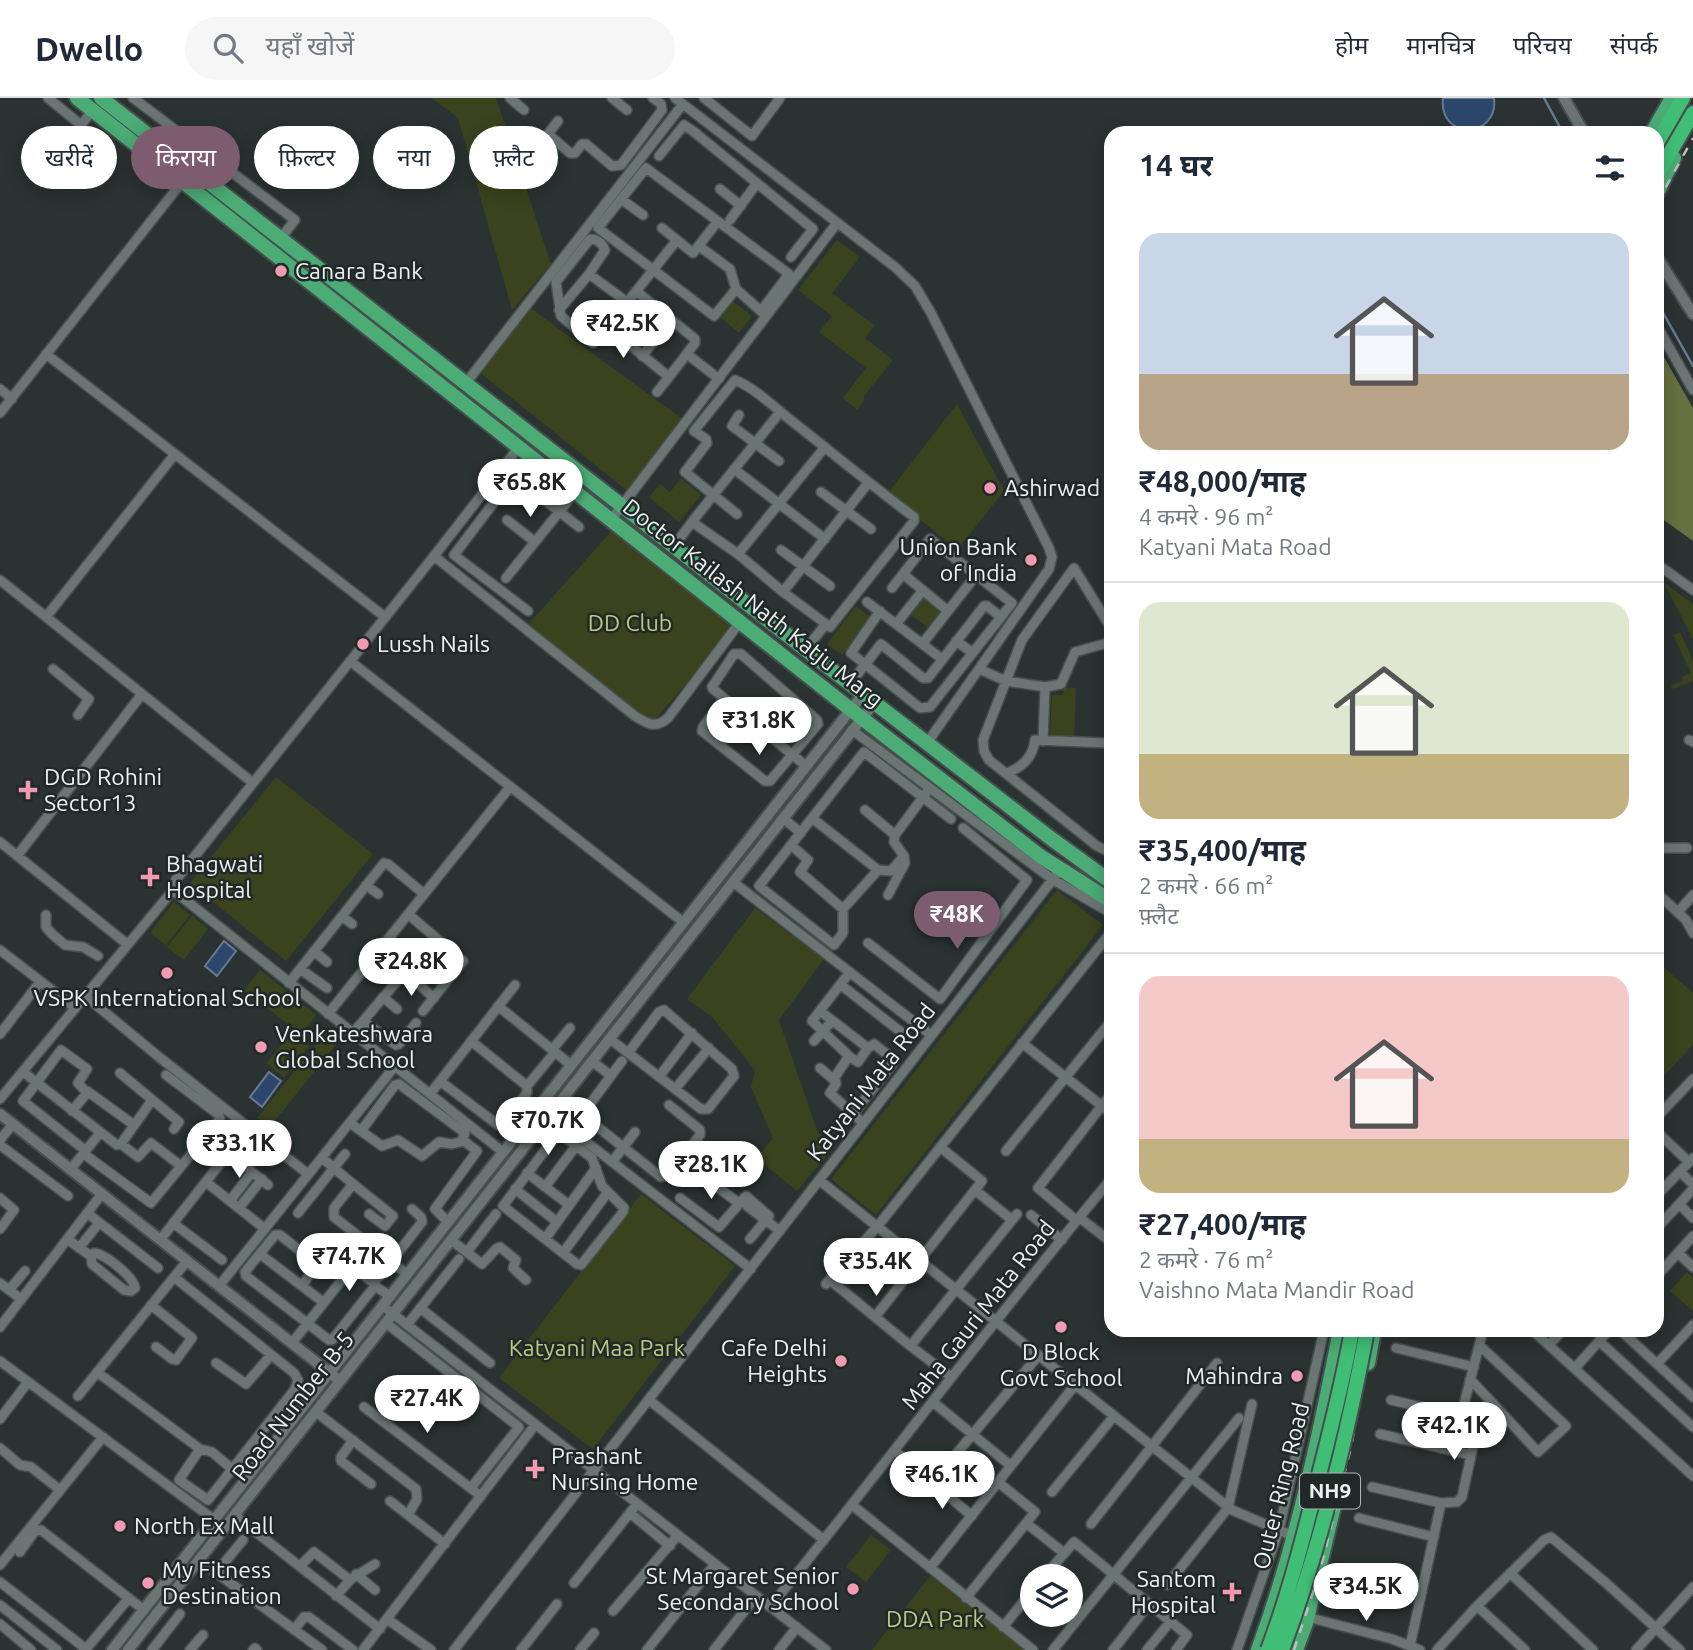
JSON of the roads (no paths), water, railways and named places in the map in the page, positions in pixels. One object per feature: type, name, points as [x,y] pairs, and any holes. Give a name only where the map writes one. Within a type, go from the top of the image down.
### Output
[{"type":"highway","points":[[1664,131],[1683,98]]},
{"type":"highway","points":[[1664,164],[1693,113]]},
{"type":"highway","name":"Outer Ring Road","points":[[1268,1650],[1284,1605],[1311,1506],[1345,1373],[1351,1337]]},
{"type":"highway","name":"Outer Ring Road","points":[[1282,1650],[1298,1609],[1325,1511],[1366,1337]]},
{"type":"main road","name":"Doctor Kailash Nath Katju Marg","points":[[77,98],[97,104],[131,127]]},
{"type":"main road","points":[[1656,126],[1672,98]]},
{"type":"main road","name":"Doctor Kailash Nath Katju Marg","points":[[97,104],[131,135]]},
{"type":"main road","points":[[1664,179],[1693,122]]},
{"type":"main road","name":"Doctor Kailash Nath Katju Marg","points":[[192,189],[856,714],[934,782],[1056,875],[1104,898]]},
{"type":"main road","name":"Doctor Kailash Nath Katju Marg","points":[[217,189],[850,684],[1053,841],[1104,877]]},
{"type":"main road","name":"Outer Ring Road","points":[[1258,1650],[1277,1595],[1286,1533],[1304,1493],[1319,1435],[1339,1337]]},
{"type":"main road","points":[[1296,1650],[1335,1502],[1372,1337]]},
{"type":"main road","points":[[1304,1493],[1335,1502]]},
{"type":"street","points":[[48,98],[81,125],[97,104]]},
{"type":"street","points":[[133,98],[174,126]]},
{"type":"street","points":[[510,98],[524,110]]},
{"type":"street","points":[[612,98],[627,110]]},
{"type":"street","points":[[558,121],[548,134],[570,153],[575,153],[582,144],[586,144],[612,166],[617,166],[621,165],[662,110],[663,106],[653,98]]},
{"type":"street","points":[[704,98],[752,136]]},
{"type":"street","points":[[741,148],[780,98]]},
{"type":"street","points":[[1564,98],[1580,126]]},
{"type":"street","points":[[466,383],[664,129],[679,101],[895,267],[915,286],[931,313],[1052,557],[1049,569],[927,743]]},
{"type":"street","points":[[693,131],[701,118]]},
{"type":"street","points":[[654,121],[664,129]]},
{"type":"street","points":[[659,156],[684,125],[693,131],[813,229],[792,257]]},
{"type":"street","points":[[611,520],[719,379],[789,274],[646,168],[598,228],[714,316],[736,289]]},
{"type":"street","points":[[240,175],[295,220],[281,239]]},
{"type":"street","points":[[730,220],[757,183]]},
{"type":"street","points":[[0,413],[177,189]]},
{"type":"street","points":[[720,189],[741,206]]},
{"type":"street","points":[[621,199],[643,215]]},
{"type":"street","points":[[662,228],[694,253],[718,222]]},
{"type":"street","points":[[764,314],[837,223]]},
{"type":"street","points":[[559,310],[605,250],[600,242],[590,239],[556,282],[559,310],[561,316],[593,343],[609,328],[677,240]]},
{"type":"street","points":[[699,246],[730,269],[736,289],[764,314]]},
{"type":"street","points":[[1664,268],[1693,314]]},
{"type":"street","points":[[589,274],[627,302]]},
{"type":"street","points":[[636,290],[693,335],[695,342],[657,392]]},
{"type":"street","points":[[609,328],[669,377]]},
{"type":"street","points":[[1664,338],[1693,390]]},
{"type":"street","points":[[642,356],[655,340]]},
{"type":"street","points":[[46,354],[385,617]]},
{"type":"street","points":[[687,354],[719,379]]},
{"type":"street","points":[[692,522],[738,554],[830,627],[914,519],[738,380],[732,381],[694,431],[706,439],[707,443],[686,468],[687,474],[737,514]]},
{"type":"street","points":[[0,389],[12,398]]},
{"type":"street","points":[[674,546],[780,412]]},
{"type":"street","points":[[739,415],[732,426],[779,461]]},
{"type":"street","points":[[0,1099],[173,890],[175,881],[519,447]]},
{"type":"street","points":[[738,554],[825,447]]},
{"type":"street","points":[[46,617],[175,454]]},
{"type":"street","points":[[734,469],[825,539]]},
{"type":"street","points":[[528,611],[453,555],[514,476],[579,527]]},
{"type":"street","points":[[783,592],[868,483]]},
{"type":"street","points":[[821,492],[872,529]]},
{"type":"street","points":[[506,578],[568,501]]},
{"type":"street","points":[[507,520],[536,542]]},
{"type":"street","points":[[880,611],[851,649],[852,655],[920,708],[925,709],[930,707],[1011,601],[930,539],[892,588]]},
{"type":"street","points":[[781,550],[830,586]]},
{"type":"street","points":[[435,556],[635,716],[650,725],[661,724],[668,718],[740,622]]},
{"type":"street","points":[[1104,617],[1074,568],[1022,640],[983,740],[984,751],[989,760],[1104,850]]},
{"type":"street","points":[[1664,569],[1693,590]]},
{"type":"street","points":[[903,574],[948,611]]},
{"type":"street","points":[[923,643],[977,574]]},
{"type":"street","points":[[0,580],[253,783]]},
{"type":"street","points":[[897,623],[923,590]]},
{"type":"street","points":[[867,601],[942,659]]},
{"type":"street","points":[[850,684],[881,645],[925,678],[986,606],[1001,617]]},
{"type":"street","points":[[806,649],[825,625]]},
{"type":"street","points":[[956,640],[972,653]]},
{"type":"street","points":[[979,669],[1006,681],[1045,687],[1061,684],[1075,652],[1104,644]]},
{"type":"street","points":[[724,699],[703,727],[704,732],[765,780],[770,781],[792,755],[818,724],[817,720],[741,654],[734,654],[712,685],[713,690],[724,699],[792,755],[806,766]]},
{"type":"street","points":[[350,661],[683,922]]},
{"type":"street","points":[[53,669],[89,699],[78,715]]},
{"type":"street","points":[[1043,741],[1045,687]]},
{"type":"street","points":[[17,856],[142,694]]},
{"type":"street","points":[[112,1650],[806,766],[869,698]]},
{"type":"street","name":"Road Number B-5","points":[[128,1650],[852,730],[856,714]]},
{"type":"street","points":[[852,730],[934,782],[987,830],[1104,908]]},
{"type":"street","points":[[1007,773],[1019,769],[1028,759],[1035,740],[1104,743]]},
{"type":"street","points":[[878,870],[843,909],[843,933],[834,945],[760,886],[864,752],[951,819]]},
{"type":"street","points":[[888,895],[905,863],[904,856],[894,842],[895,835],[934,782]]},
{"type":"street","points":[[328,1014],[510,787]]},
{"type":"street","points":[[865,810],[895,835]]},
{"type":"street","points":[[783,818],[801,833]]},
{"type":"street","points":[[812,818],[878,870],[891,871],[904,856]]},
{"type":"street","points":[[868,943],[940,999],[1027,880],[963,828]]},
{"type":"street","points":[[979,841],[987,830]]},
{"type":"street","points":[[0,842],[127,944]]},
{"type":"street","points":[[791,845],[808,860],[800,872],[843,909]]},
{"type":"street","points":[[1664,848],[1687,848]]},
{"type":"street","points":[[289,983],[386,863],[424,894]]},
{"type":"street","name":"Katyani Mata Road","points":[[454,1650],[1056,875]]},
{"type":"street","points":[[733,882],[932,1035]]},
{"type":"street","points":[[366,885],[378,894]]},
{"type":"street","points":[[173,890],[503,1152]]},
{"type":"street","points":[[1678,912],[1693,895]]},
{"type":"street","points":[[1664,899],[1686,920],[1693,933]]},
{"type":"street","points":[[408,914],[463,961],[423,1011]]},
{"type":"street","points":[[46,915],[46,927],[65,945],[83,947],[98,956]]},
{"type":"street","points":[[341,916],[352,924]]},
{"type":"street","points":[[998,920],[1012,931]]},
{"type":"street","points":[[951,1377],[828,1282],[877,1227],[1104,943]]},
{"type":"street","points":[[0,950],[74,1007]]},
{"type":"street","points":[[314,951],[327,962]]},
{"type":"street","points":[[300,969],[327,988]]},
{"type":"street","points":[[850,972],[812,1021],[857,1062],[874,1044],[894,1061],[853,1114]]},
{"type":"street","points":[[353,1033],[401,975],[405,974],[435,998]]},
{"type":"street","points":[[0,1034],[40,982]]},
{"type":"street","points":[[430,1094],[515,985]]},
{"type":"street","points":[[841,985],[906,1036]]},
{"type":"street","points":[[84,995],[308,1174]]},
{"type":"street","points":[[383,997],[397,1009]]},
{"type":"street","points":[[498,1006],[571,1065]]},
{"type":"street","points":[[610,1039],[625,1057],[659,1077],[701,1109],[706,1110],[732,1079],[732,1069],[692,1033],[661,1011],[625,1057],[587,1108],[585,1117],[657,1176],[668,1175],[699,1137],[700,1132],[669,1105]]},
{"type":"street","points":[[820,1011],[868,1048]]},
{"type":"street","points":[[363,1021],[393,1045],[399,1044],[416,1023]]},
{"type":"street","points":[[814,1041],[832,1021]]},
{"type":"street","points":[[440,1081],[498,1125],[503,1124],[570,1028]]},
{"type":"street","points":[[1006,1151],[1104,1029]]},
{"type":"street","points":[[659,1077],[692,1033]]},
{"type":"street","points":[[471,1041],[527,1086]]},
{"type":"street","points":[[1022,1043],[1102,1106]]},
{"type":"street","points":[[675,1089],[709,1048]]},
{"type":"street","points":[[134,1125],[78,1083],[87,1068],[62,1050],[23,1101],[150,1203],[220,1117],[166,1076]]},
{"type":"street","points":[[834,1080],[850,1057]]},
{"type":"street","points":[[592,1061],[611,1076]]},
{"type":"street","points":[[219,1286],[395,1066]]},
{"type":"street","points":[[820,1068],[836,1084],[830,1093],[863,1123]]},
{"type":"street","points":[[23,1072],[117,1145],[121,1144],[138,1157],[151,1143],[181,1166]]},
{"type":"street","points":[[120,1073],[151,1096],[152,1100],[178,1122],[174,1129]]},
{"type":"street","points":[[1664,1110],[1693,1079]]},
{"type":"street","points":[[350,1123],[361,1131],[382,1146],[398,1140],[422,1156],[436,1143],[452,1144],[462,1140],[465,1133],[399,1084],[395,1085],[361,1131]]},
{"type":"street","points":[[72,1111],[87,1091]]},
{"type":"street","points":[[121,1144],[152,1100]]},
{"type":"street","points":[[1104,1103],[1038,1188],[1104,1237]]},
{"type":"street","points":[[0,1114],[340,1380]]},
{"type":"street","points":[[545,1120],[555,1136]]},
{"type":"street","points":[[545,1120],[612,1162],[751,1269]]},
{"type":"street","points":[[0,1140],[12,1125]]},
{"type":"street","points":[[612,1162],[635,1132]]},
{"type":"street","points":[[70,1170],[100,1133]]},
{"type":"street","points":[[160,1240],[241,1136]]},
{"type":"street","points":[[555,1136],[562,1136],[592,1158],[607,1192],[623,1206],[623,1212],[582,1265],[577,1264],[503,1206],[555,1136]]},
{"type":"street","points":[[1664,1138],[1691,1160],[1664,1188]]},
{"type":"street","points":[[448,1222],[435,1209],[477,1153],[462,1140]]},
{"type":"street","points":[[0,1145],[68,1196]]},
{"type":"street","points":[[545,1187],[576,1146]]},
{"type":"street","points":[[875,1317],[982,1181],[940,1147]]},
{"type":"street","points":[[229,1153],[265,1182],[239,1208]]},
{"type":"street","points":[[298,1213],[345,1154]]},
{"type":"street","points":[[322,1158],[393,1216],[386,1226],[369,1214]]},
{"type":"street","points":[[545,1239],[596,1168]]},
{"type":"street","points":[[230,1201],[252,1172]]},
{"type":"street","points":[[1664,1220],[1693,1187],[1680,1172]]},
{"type":"street","points":[[527,1173],[569,1205]]},
{"type":"street","points":[[702,1175],[780,1231]]},
{"type":"street","points":[[819,1180],[1228,1508],[1286,1533]]},
{"type":"street","points":[[206,1182],[265,1229]]},
{"type":"street","points":[[353,1184],[334,1208],[334,1217],[407,1274]]},
{"type":"street","name":"Maha Gauri Mata Road","points":[[770,1607],[1104,1188]]},
{"type":"street","points":[[515,1189],[557,1222]]},
{"type":"street","points":[[908,1343],[912,1344],[957,1291],[1014,1217],[975,1190]]},
{"type":"street","points":[[563,1253],[607,1192]]},
{"type":"street","points":[[0,1327],[101,1195]]},
{"type":"street","points":[[0,1198],[14,1210],[0,1229]]},
{"type":"street","points":[[680,1198],[717,1227],[743,1205]]},
{"type":"street","points":[[1679,1204],[1693,1218]]},
{"type":"street","points":[[302,1286],[317,1264],[280,1235],[275,1236],[245,1272],[246,1276],[332,1340],[423,1220],[412,1209]]},
{"type":"street","points":[[87,1213],[158,1268]]},
{"type":"street","points":[[467,1252],[496,1214]]},
{"type":"street","points":[[1031,1215],[1062,1240]]},
{"type":"street","points":[[750,1240],[765,1220]]},
{"type":"street","points":[[79,1248],[99,1223]]},
{"type":"street","points":[[173,1223],[222,1260]]},
{"type":"street","points":[[1664,1268],[1693,1236]]},
{"type":"street","points":[[67,1239],[91,1256],[92,1264],[124,1290],[131,1291],[135,1287],[133,1280],[102,1254],[94,1253],[91,1256]]},
{"type":"street","points":[[451,1240],[482,1264],[500,1247],[516,1260],[513,1268],[526,1280]]},
{"type":"street","points":[[1678,1253],[1693,1267]]},
{"type":"street","points":[[260,1254],[323,1302]]},
{"type":"street","points":[[407,1325],[459,1259]]},
{"type":"street","points":[[78,1396],[187,1261]]},
{"type":"street","points":[[292,1343],[352,1267],[377,1281],[390,1296]]},
{"type":"street","points":[[9,1290],[25,1271]]},
{"type":"street","points":[[174,1278],[296,1375],[298,1384],[206,1501],[179,1479],[200,1449]]},
{"type":"street","points":[[0,1283],[21,1299]]},
{"type":"street","points":[[151,1305],[192,1338],[176,1360],[156,1347]]},
{"type":"street","points":[[382,1306],[389,1318],[519,1427],[471,1488]]},
{"type":"street","points":[[420,1308],[491,1363]]},
{"type":"street","points":[[389,1318],[407,1325],[826,1650]]},
{"type":"street","points":[[1657,1364],[1692,1329]]},
{"type":"street","points":[[1237,1650],[1286,1533],[1323,1337]]},
{"type":"street","points":[[1461,1416],[1481,1337]]},
{"type":"street","points":[[1540,1337],[1693,1476]]},
{"type":"street","points":[[1549,1345],[1556,1337]]},
{"type":"street","points":[[1574,1368],[1603,1337]]},
{"type":"street","points":[[1628,1337],[1693,1397]]},
{"type":"street","points":[[1599,1341],[1693,1427]]},
{"type":"street","points":[[1470,1379],[1538,1452],[1566,1426],[1479,1345]]},
{"type":"street","points":[[1396,1348],[1474,1367]]},
{"type":"street","points":[[216,1363],[246,1384],[271,1355]]},
{"type":"street","points":[[932,1483],[1038,1356]]},
{"type":"street","points":[[0,1361],[224,1527]]},
{"type":"street","points":[[1091,1524],[1217,1363]]},
{"type":"street","points":[[97,1372],[200,1449],[212,1452],[232,1469]]},
{"type":"street","points":[[0,1419],[28,1382]]},
{"type":"street","points":[[930,1568],[1075,1385]]},
{"type":"street","points":[[649,1400],[824,1539]]},
{"type":"street","points":[[1372,1488],[1441,1503],[1457,1502],[1462,1497],[1476,1422],[1391,1400]]},
{"type":"street","points":[[933,1402],[1011,1466]]},
{"type":"street","points":[[1167,1585],[1228,1508],[1252,1404]]},
{"type":"street","points":[[365,1407],[481,1496]]},
{"type":"street","points":[[316,1412],[416,1489],[417,1499],[408,1515]]},
{"type":"street","points":[[1052,1492],[1114,1416]]},
{"type":"street","points":[[1053,1650],[1239,1418]]},
{"type":"street","points":[[368,1648],[387,1619],[535,1425]]},
{"type":"street","points":[[1380,1434],[1471,1455]]},
{"type":"street","points":[[259,1435],[271,1447]]},
{"type":"street","points":[[0,1564],[103,1437]]},
{"type":"street","points":[[353,1440],[341,1461],[371,1484]]},
{"type":"street","points":[[0,1448],[20,1465],[31,1467],[60,1490]]},
{"type":"street","points":[[895,1451],[972,1516]]},
{"type":"street","points":[[966,1598],[1035,1512],[998,1482]]},
{"type":"street","points":[[390,1501],[445,1544]]},
{"type":"street","points":[[1306,1620],[1413,1649],[1441,1503]]},
{"type":"street","points":[[575,1583],[637,1504]]},
{"type":"street","points":[[852,1505],[1033,1650]]},
{"type":"street","points":[[630,1513],[670,1546]]},
{"type":"street","points":[[234,1515],[380,1629]]},
{"type":"street","points":[[1360,1518],[1434,1537]]},
{"type":"street","points":[[1026,1523],[1064,1553]]},
{"type":"street","points":[[20,1552],[35,1531],[41,1530],[144,1610]]},
{"type":"street","points":[[613,1611],[678,1535]]},
{"type":"street","points":[[1437,1650],[1477,1606],[1550,1537],[1680,1650]]},
{"type":"street","points":[[216,1573],[243,1540]]},
{"type":"street","points":[[1055,1564],[1074,1542],[1187,1635],[1176,1650]]},
{"type":"street","points":[[299,1566],[314,1552],[375,1590]]},
{"type":"street","points":[[199,1560],[322,1650]]},
{"type":"street","points":[[336,1596],[353,1577],[375,1564]]},
{"type":"street","points":[[647,1650],[715,1564]]},
{"type":"street","points":[[1510,1573],[1593,1650]]},
{"type":"street","points":[[1348,1575],[1422,1592]]},
{"type":"street","points":[[0,1582],[86,1649],[129,1598]]},
{"type":"street","points":[[1636,1650],[1691,1592]]},
{"type":"street","points":[[714,1650],[756,1595]]},
{"type":"street","points":[[521,1650],[557,1604]]},
{"type":"street","points":[[1113,1650],[1149,1604]]},
{"type":"street","points":[[0,1605],[57,1650]]},
{"type":"street","points":[[1003,1627],[1020,1606]]},
{"type":"street","points":[[1477,1606],[1525,1650]]},
{"type":"street","points":[[152,1650],[180,1614]]},
{"type":"street","points":[[294,1630],[304,1617],[309,1617],[353,1650]]},
{"type":"street","points":[[387,1619],[431,1650]]},
{"type":"street","points":[[1147,1650],[1170,1622]]},
{"type":"street","points":[[0,1624],[32,1650]]},
{"type":"street","points":[[779,1650],[797,1627]]},
{"type":"street","points":[[580,1650],[594,1633]]},
{"type":"street","points":[[190,1650],[203,1635]]},
{"type":"water","points":[[1443,98],[1494,98],[1493,112],[1480,126],[1455,126],[1444,112]]},
{"type":"water","points":[[224,941],[236,951],[217,976],[205,966]]},
{"type":"water","points":[[269,1072],[281,1081],[262,1107],[250,1097]]},
{"type":"waterway","points":[[1544,98],[1559,126]]},
{"type":"waterway","points":[[1664,314],[1693,366]]},
{"type":"railway","points":[[1664,190],[1693,138]]},
{"type":"railway","points":[[1294,1650],[1320,1571],[1351,1447],[1372,1337]]},
{"type":"place","name":"Canara Bank","points":[[281,271]]},
{"type":"place","name":"Ashirwad","points":[[990,488]]},
{"type":"place","name":"Union Bank of India","points":[[1031,560]]},
{"type":"place","name":"Lussh Nails","points":[[363,644]]},
{"type":"place","name":"DGD Rohini Sector13","points":[[28,790]]},
{"type":"place","name":"Bhagwati Hospital","points":[[150,877]]},
{"type":"place","name":"VSPK International School","points":[[167,973]]},
{"type":"place","name":"Venkateshwara Global School","points":[[261,1047]]},
{"type":"place","name":"D Block Govt School","points":[[1061,1327]]},
{"type":"place","name":"Cafe Delhi Heights","points":[[841,1361]]},
{"type":"place","name":"Mahindra","points":[[1297,1376]]},
{"type":"place","name":"Prashant Nursing Home","points":[[535,1469]]},
{"type":"place","name":"North Ex Mall","points":[[120,1526]]},
{"type":"place","name":"My Fitness Destination","points":[[148,1583]]},
{"type":"place","name":"St Margaret Senior Secondary School","points":[[853,1589]]},
{"type":"place","name":"Santom Hospital","points":[[1232,1592]]},
{"type":"park label","name":"DD Club","points":[[630,623]]},
{"type":"park label","name":"Katyani Maa Park","points":[[597,1348]]},
{"type":"park label","name":"DDA Park","points":[[935,1619]]}]
